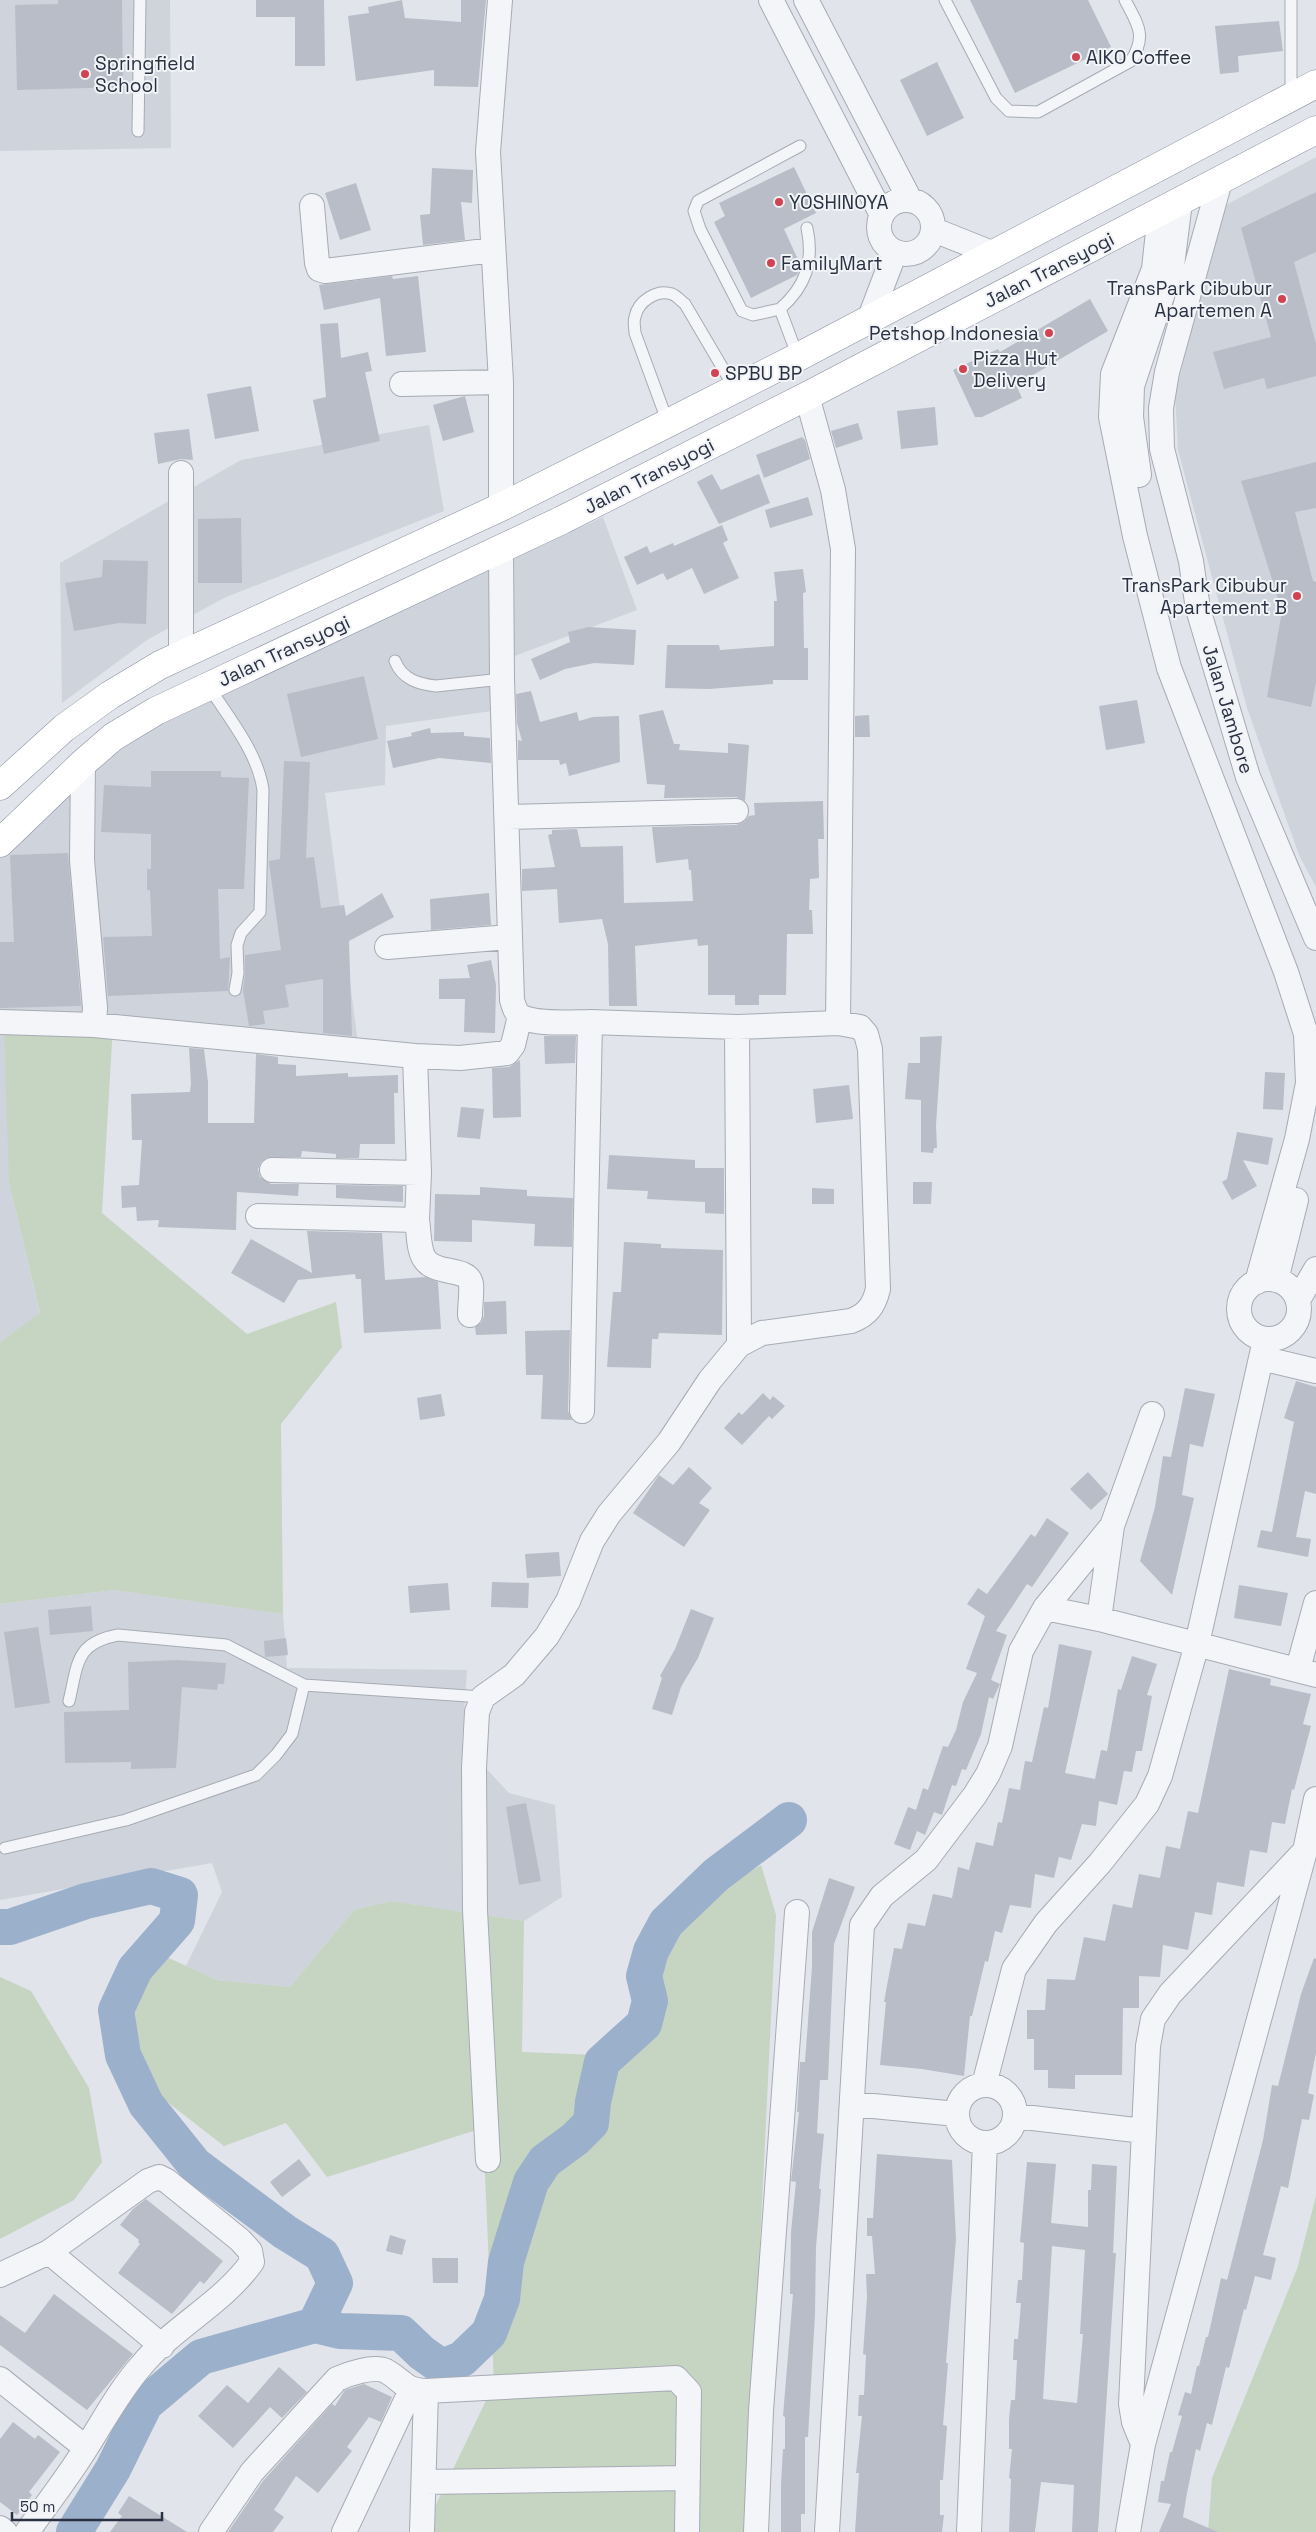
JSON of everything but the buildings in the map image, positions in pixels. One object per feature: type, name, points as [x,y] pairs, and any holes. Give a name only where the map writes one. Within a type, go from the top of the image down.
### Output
[{"type":"highway","name":"Jalan Transyogi","points":[[0,786],[64,728],[110,694],[181,656],[501,507],[736,389],[1316,84]]},
{"type":"highway","name":"Jalan Transyogi","points":[[2,838],[113,737],[156,711],[501,550],[807,396],[1316,130]]},
{"type":"street","points":[[500,0],[488,152],[500,382],[501,507]]},
{"type":"street","points":[[771,0],[882,215]]},
{"type":"street","points":[[806,0],[910,200]]},
{"type":"street","name":"Jalan Jambore","points":[[1220,181],[1166,380],[1160,408],[1162,448],[1191,561],[1201,618],[1248,777],[1316,938]]},
{"type":"street","points":[[910,200],[923,205],[932,216],[934,230],[927,246],[912,254],[895,252],[884,243],[881,236],[879,229],[882,215],[893,203],[910,200]]},
{"type":"street","points":[[312,206],[317,263],[319,269],[325,271],[493,250]]},
{"type":"street","points":[[1170,207],[1172,266],[1122,380],[1121,417],[1135,536],[1169,668],[1286,972],[1306,1034],[1308,1083],[1266,1281]]},
{"type":"street","points":[[934,230],[994,254]]},
{"type":"street","points":[[869,320],[895,252]]},
{"type":"street","points":[[402,384],[500,382]]},
{"type":"street","points":[[807,396],[833,490],[843,548],[838,1023]]},
{"type":"street","points":[[1121,417],[1133,446],[1149,531],[1182,668],[1299,969],[1316,1025]]},
{"type":"street","points":[[181,473],[181,656]]},
{"type":"street","points":[[1,1022],[94,1024],[415,1056],[460,1058],[507,1052],[513,1045],[520,1016],[512,1000],[509,937],[508,817],[502,679],[501,550]]},
{"type":"street","points":[[83,763],[82,860],[95,1008],[94,1024]]},
{"type":"street","points":[[508,817],[736,811]]},
{"type":"street","points":[[387,947],[509,937]]},
{"type":"street","points":[[488,2160],[475,1910],[474,1728],[477,1712],[483,1697],[514,1675],[548,1636],[568,1601],[592,1542],[609,1514],[669,1442],[710,1380],[739,1345],[762,1333],[851,1321],[862,1316],[876,1300],[878,1289],[870,1049],[864,1030],[854,1025],[838,1023],[737,1027],[537,1021],[520,1016]]},
{"type":"street","points":[[582,1411],[590,1022]]},
{"type":"street","points":[[737,1027],[739,1345]]},
{"type":"street","points":[[415,1056],[419,1173],[417,1220],[422,1254],[427,1263],[434,1268],[465,1274],[469,1278],[471,1284],[470,1315]]},
{"type":"street","points":[[1316,1108],[1312,1132],[1266,1281],[1242,1295],[1239,1314],[1248,1331],[1263,1349],[1316,1371]]},
{"type":"street","points":[[272,1170],[419,1173]]},
{"type":"street","points":[[258,1216],[417,1220]]},
{"type":"street","points":[[1298,1300],[1316,1270]]},
{"type":"street","points":[[984,2084],[1014,1969],[1046,1924],[1100,1863],[1147,1804],[1160,1776],[1197,1644],[1263,1349],[1293,1328],[1299,1314],[1298,1300],[1290,1287],[1266,1281]]},
{"type":"street","points":[[1099,1619],[1112,1526],[1152,1414]]},
{"type":"street","points":[[827,2532],[862,1924],[882,1896],[926,1860],[970,1802],[988,1774],[1000,1746],[1021,1652],[1045,1608],[1112,1526]]},
{"type":"street","points":[[1045,1608],[1099,1619],[1307,1672],[1316,1603]]},
{"type":"street","points":[[1128,2532],[1143,2444],[1305,1851],[1316,1799]]},
{"type":"street","points":[[1143,2444],[1134,2422],[1131,2404],[1148,2046],[1153,2019],[1170,1994],[1305,1851]]},
{"type":"street","points":[[756,2532],[761,2410],[798,1912]]},
{"type":"street","points":[[984,2084],[997,2086],[1007,2093],[1015,2107],[1014,2124],[1008,2133],[994,2142],[984,2143],[967,2136],[959,2124],[957,2114],[959,2104],[970,2090],[984,2084]]},
{"type":"street","points":[[852,2104],[957,2114]]},
{"type":"street","points":[[1015,2116],[1144,2132]]},
{"type":"street","points":[[969,2532],[984,2143]]},
{"type":"street","points":[[0,2274],[49,2252],[148,2181],[159,2177],[167,2180],[240,2240],[250,2251],[252,2262],[244,2273],[142,2365],[118,2396],[86,2448],[26,2532]]},
{"type":"street","points":[[49,2252],[162,2346]]},
{"type":"street","points":[[211,2532],[252,2472],[337,2378],[355,2371],[384,2370],[419,2391],[676,2378],[689,2392],[687,2532]]},
{"type":"street","points":[[0,2379],[86,2448]]},
{"type":"street","points":[[419,2391],[424,2482],[422,2532]]},
{"type":"street","points":[[344,2532],[419,2391]]},
{"type":"street","points":[[424,2482],[688,2478]]},
{"type":"street","points":[[0,2528],[5,2532]]},
{"type":"lane","points":[[138,131],[140,0]]},
{"type":"lane","points":[[945,0],[996,98],[1010,110],[1038,112],[1131,61],[1137,51],[1140,29],[1125,0]]},
{"type":"lane","points":[[1291,0],[1291,98]]},
{"type":"lane","points":[[800,146],[698,201],[694,210],[700,229],[742,311],[753,315],[780,309],[796,295],[803,281],[810,241],[807,228]]},
{"type":"lane","points":[[668,423],[635,333],[634,318],[640,304],[651,296],[664,293],[675,295],[685,304],[736,389]]},
{"type":"lane","points":[[780,309],[798,357]]},
{"type":"lane","points":[[395,661],[399,672],[416,683],[426,685],[436,686],[502,679]]},
{"type":"lane","points":[[209,686],[242,738],[262,779],[263,790],[260,912],[241,933],[237,945],[238,973],[235,990]]},
{"type":"lane","points":[[69,1701],[79,1660],[88,1645],[101,1638],[118,1635],[226,1645],[304,1686],[483,1697]]},
{"type":"lane","points":[[5,1848],[126,1820],[256,1775],[276,1755],[292,1734],[304,1686]]},
{"type":"shaded area","name":"Springfield School","points":[[0,0],[170,0],[171,148],[0,151]]},
{"type":"shaded area","points":[[1316,157],[1316,887],[1299,855],[1247,708],[1178,450],[1175,395],[1222,207]]},
{"type":"shaded area","points":[[429,425],[444,511],[224,598],[147,640],[62,703],[60,563],[241,460]]},
{"type":"shaded area","points":[[603,517],[637,610],[491,665],[492,711],[386,726],[385,785],[325,793],[360,1058],[65,1019],[9,1182],[40,1314],[0,1342],[0,853],[78,778],[174,715]]},
{"type":"shaded area","points":[[114,1590],[283,1614],[287,1668],[467,1670],[462,1743],[509,1793],[555,1805],[562,1897],[524,1921],[391,1901],[354,1910],[290,1987],[217,1980],[186,1966],[222,1892],[212,1863],[0,1900],[0,1604]]},
{"type":"green space","points":[[113,1025],[102,1213],[247,1334],[336,1302],[342,1347],[281,1424],[283,1614],[114,1590],[0,1604],[0,1342],[40,1313],[9,1182],[4,1026]]},
{"type":"green space","points":[[761,1865],[776,1915],[746,2532],[417,2532],[431,2515],[494,2384],[483,2128],[327,2177],[286,2123],[224,2146],[143,2083],[120,2002],[162,1955],[217,1980],[290,1987],[354,1910],[391,1901],[524,1921],[522,2052],[623,2056],[684,1909]]},
{"type":"green space","points":[[0,1977],[31,1991],[89,2088],[102,2162],[74,2200],[0,2239]]},
{"type":"green space","points":[[1316,2196],[1316,2532],[1208,2532],[1212,2478],[1297,2269]]},
{"type":"waterway","points":[[74,2532],[113,2469],[145,2404],[201,2357],[315,2325],[340,2331],[401,2333],[422,2353],[442,2367],[462,2359],[489,2333],[502,2299],[506,2262],[531,2182],[545,2161],[575,2139],[591,2123],[593,2102],[602,2062],[644,2024],[650,2001],[644,1976],[651,1951],[666,1923],[716,1875],[789,1820]]},
{"type":"waterway","points":[[0,1927],[10,1927],[86,1901],[151,1886],[180,1895],[177,1921],[135,1969],[116,2010],[123,2055],[146,2104],[195,2165],[285,2232],[322,2255],[335,2283],[315,2325]]},
{"type":"place","name":"AIKO Coffee","points":[[1076,57]]},
{"type":"place","name":"Springfield School","points":[[85,74]]},
{"type":"place","name":"YOSHINOYA","points":[[779,202]]},
{"type":"place","name":"FamilyMart","points":[[771,263]]},
{"type":"place","name":"TransPark Cibubur Apartemen A","points":[[1282,299]]},
{"type":"place","name":"Petshop Indonesia","points":[[1049,333]]},
{"type":"place","name":"Pizza Hut Delivery","points":[[963,369]]},
{"type":"place","name":"SPBU BP","points":[[715,373]]},
{"type":"place","name":"TransPark Cibubur Apartement B","points":[[1297,596]]}]
